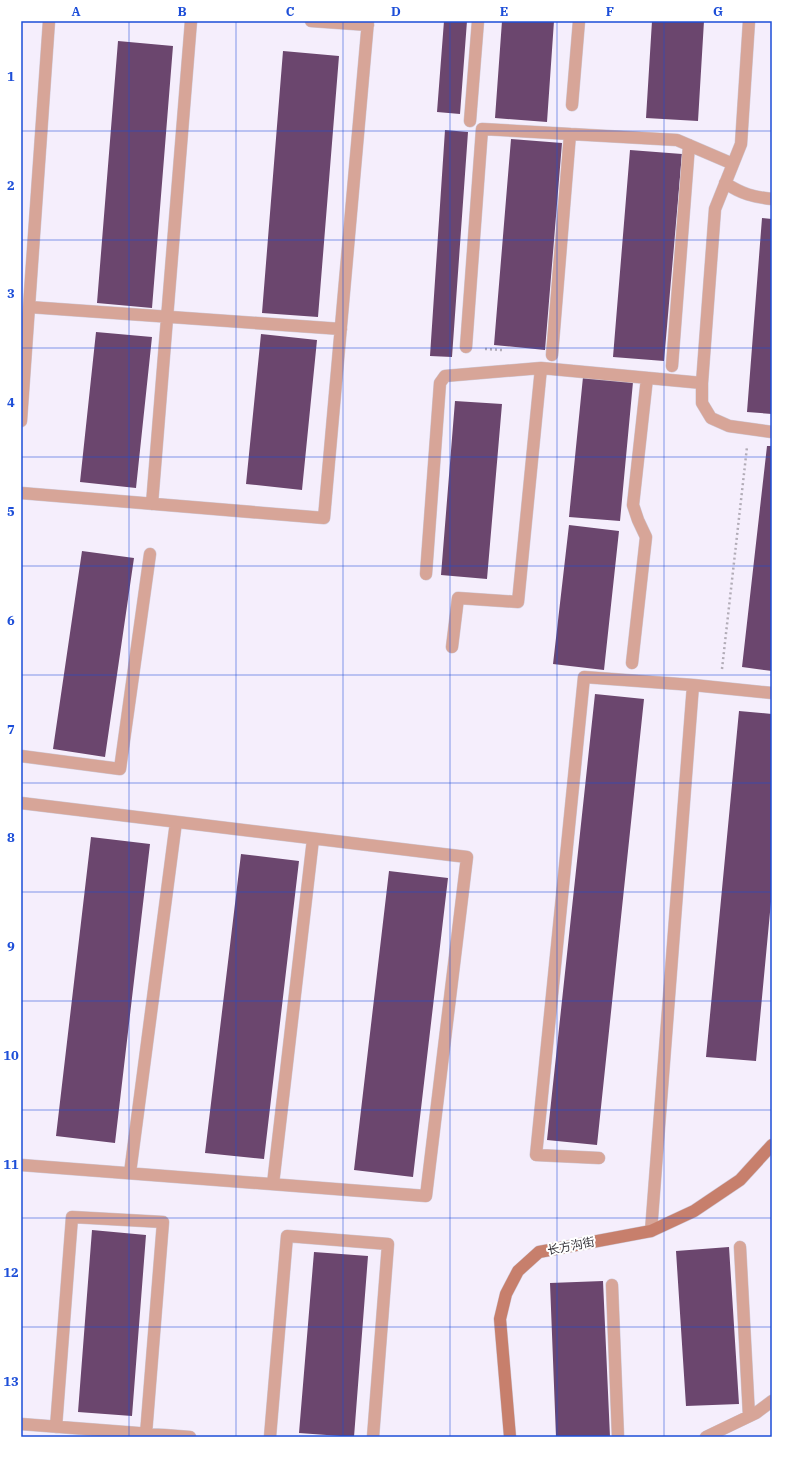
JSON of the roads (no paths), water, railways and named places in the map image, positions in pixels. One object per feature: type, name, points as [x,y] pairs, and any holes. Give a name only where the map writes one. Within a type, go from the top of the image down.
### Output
[{"type":"street","points":[[21,421],[26,302],[49,21]]},
{"type":"street","points":[[152,504],[191,21]]},
{"type":"street","points":[[21,493],[324,518],[368,23],[311,21]]},
{"type":"street","points":[[470,122],[478,21]]},
{"type":"street","points":[[572,105],[579,21]]},
{"type":"street","points":[[749,21],[741,144],[715,209],[702,383],[702,403],[712,418],[729,426],[772,432]]},
{"type":"street","points":[[466,347],[482,129],[677,140],[733,164]]},
{"type":"street","points":[[552,355],[570,134]]},
{"type":"street","points":[[672,366],[689,145]]},
{"type":"street","points":[[725,183],[737,191],[750,196],[772,199]]},
{"type":"street","points":[[26,302],[168,317],[341,329]]},
{"type":"street","points":[[426,574],[440,383],[445,376],[541,368],[702,383]]},
{"type":"street","points":[[452,647],[458,598],[518,602],[541,368]]},
{"type":"street","points":[[632,663],[646,537],[638,520],[634,505],[647,378]]},
{"type":"street","points":[[21,756],[120,769],[150,554]]},
{"type":"street","points":[[599,1158],[536,1155],[584,677],[693,685],[772,693]]},
{"type":"street","points":[[651,1231],[693,685]]},
{"type":"street","points":[[21,803],[467,857],[426,1196],[21,1165]]},
{"type":"street","points":[[130,1173],[176,822]]},
{"type":"street","points":[[273,1184],[313,839]]},
{"type":"street","name":"长方沟街","points":[[510,1437],[500,1319],[506,1294],[518,1271],[540,1252],[651,1231],[694,1211],[740,1180],[772,1145]]},
{"type":"street","points":[[56,1427],[72,1217],[163,1222],[146,1434]]},
{"type":"street","points":[[270,1437],[287,1236],[388,1244],[373,1437]]},
{"type":"street","points":[[740,1247],[749,1416]]},
{"type":"street","points":[[612,1285],[618,1437]]},
{"type":"street","points":[[706,1437],[756,1413],[772,1401]]},
{"type":"street","points":[[21,1424],[190,1437]]}]
